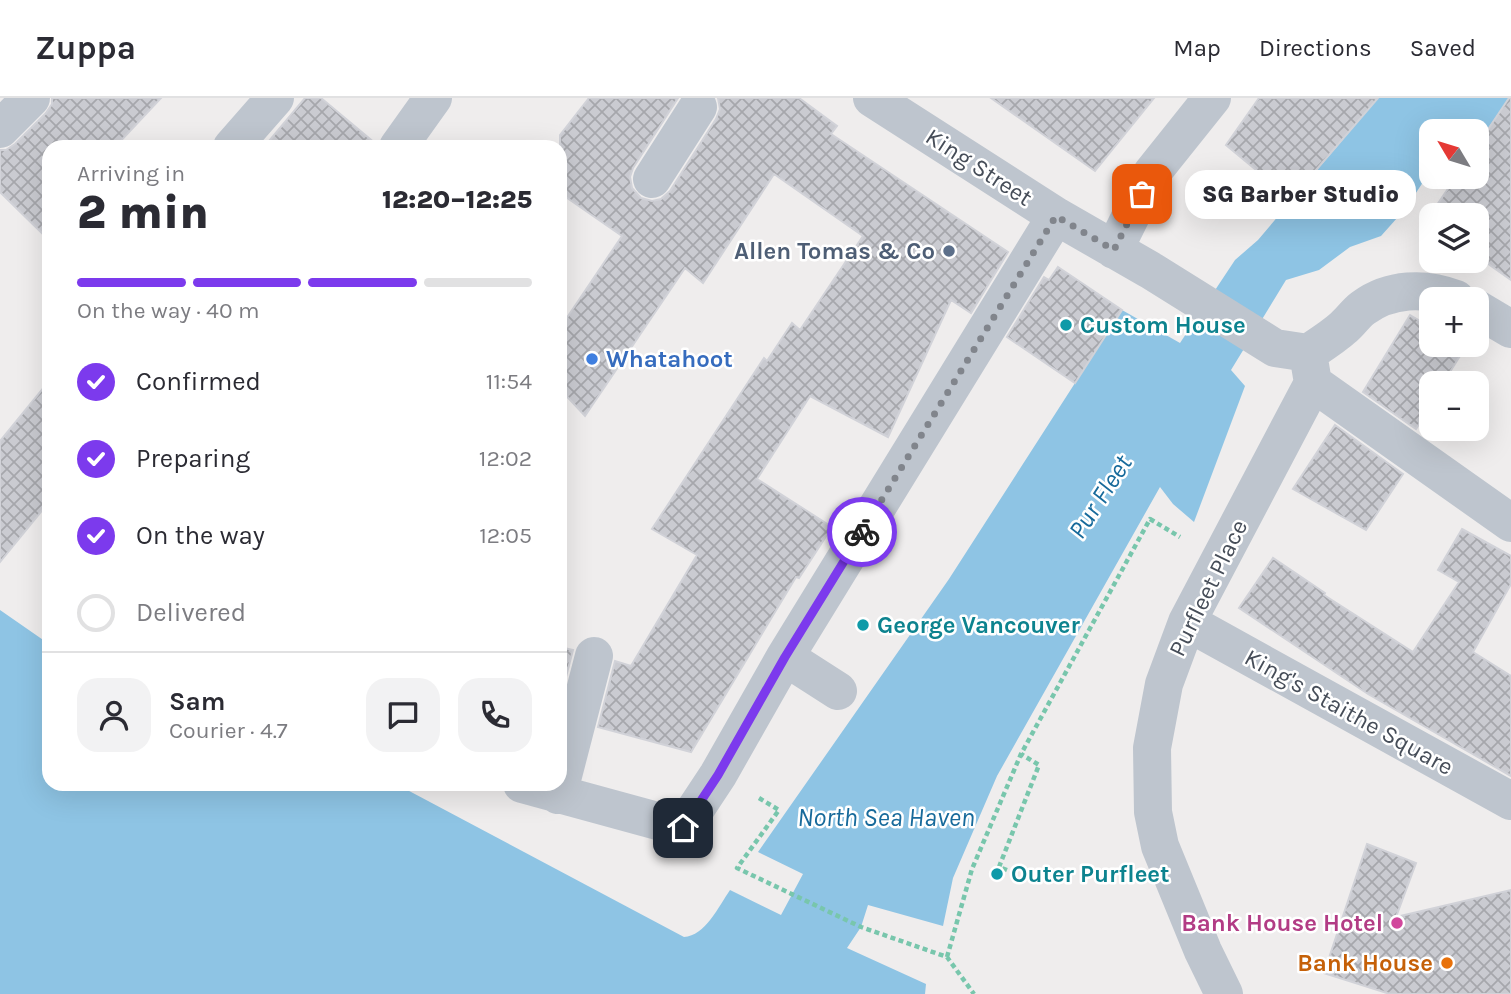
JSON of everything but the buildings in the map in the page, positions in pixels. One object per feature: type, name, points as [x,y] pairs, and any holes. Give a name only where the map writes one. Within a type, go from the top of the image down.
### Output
[{"type":"street","points":[[0,129],[30,98]]},
{"type":"street","points":[[238,140],[275,98]]},
{"type":"street","points":[[403,140],[433,98]]},
{"type":"street","name":"King Street","points":[[872,98],[1056,216],[1299,361],[1511,523]]},
{"type":"street","points":[[1114,250],[1152,173],[1212,98]]},
{"type":"street","points":[[652,179],[698,107]]},
{"type":"street","points":[[545,791],[683,828],[718,775],[785,657],[1056,216]]},
{"type":"street","name":"Purfleet Place","points":[[1224,994],[1171,877],[1160,846],[1153,812],[1152,748],[1157,714],[1173,656],[1187,622],[1220,560],[1299,361],[1379,297],[1403,291],[1419,291]]},
{"type":"street","points":[[1489,316],[1511,329]]},
{"type":"street","name":"King's Staithe Square","points":[[1187,622],[1511,801]]},
{"type":"street","points":[[567,760],[594,656]]},
{"type":"street","points":[[785,657],[838,691]]},
{"type":"street","points":[[558,795],[559,791]]},
{"type":"path","points":[[947,957],[972,869],[1021,754],[1150,519],[1220,560]]},
{"type":"path","points":[[1007,870],[999,867],[1039,765],[1021,754]]},
{"type":"path","points":[[718,775],[779,810],[737,868],[861,927],[947,957],[974,994]]},
{"type":"water","points":[[1378,98],[1509,98],[1489,127],[1489,119],[1419,119],[1419,188],[1406,208],[1381,236],[1350,247],[1319,270],[1286,280],[1231,370],[1245,386],[1194,522],[1173,504],[1160,487],[997,776],[953,878],[943,926],[868,905],[861,927],[847,948],[926,984],[925,994],[0,994],[0,610],[42,639],[42,791],[409,791],[684,937],[705,926],[730,890],[781,915],[803,874],[758,852],[949,579],[1122,310],[1180,343],[1235,260],[1258,240]]},
{"type":"way so far","points":[[862,532],[1056,216],[1114,250],[1142,194]]},
{"type":"place","name":"SG Barber Studio","points":[[1142,194]]},
{"type":"place","name":"Allen Tomas & Co","points":[[949,251]]},
{"type":"place","name":"Custom House","points":[[1066,325]]},
{"type":"place","name":"Whatahoot","points":[[592,359]]},
{"type":"place","name":"George Vancouver","points":[[863,625]]},
{"type":"place","name":"Outer Purfleet","points":[[997,874]]},
{"type":"place","name":"Bank House Hotel","points":[[1397,923]]},
{"type":"place","name":"Bank House","points":[[1447,963]]},
{"type":"route","points":[[683,828],[718,775],[785,657],[862,532]]},
{"type":"water label","name":"Pur Fleet","points":[[1100,497]]},
{"type":"water label","name":"North Sea Haven","points":[[886,817]]}]
